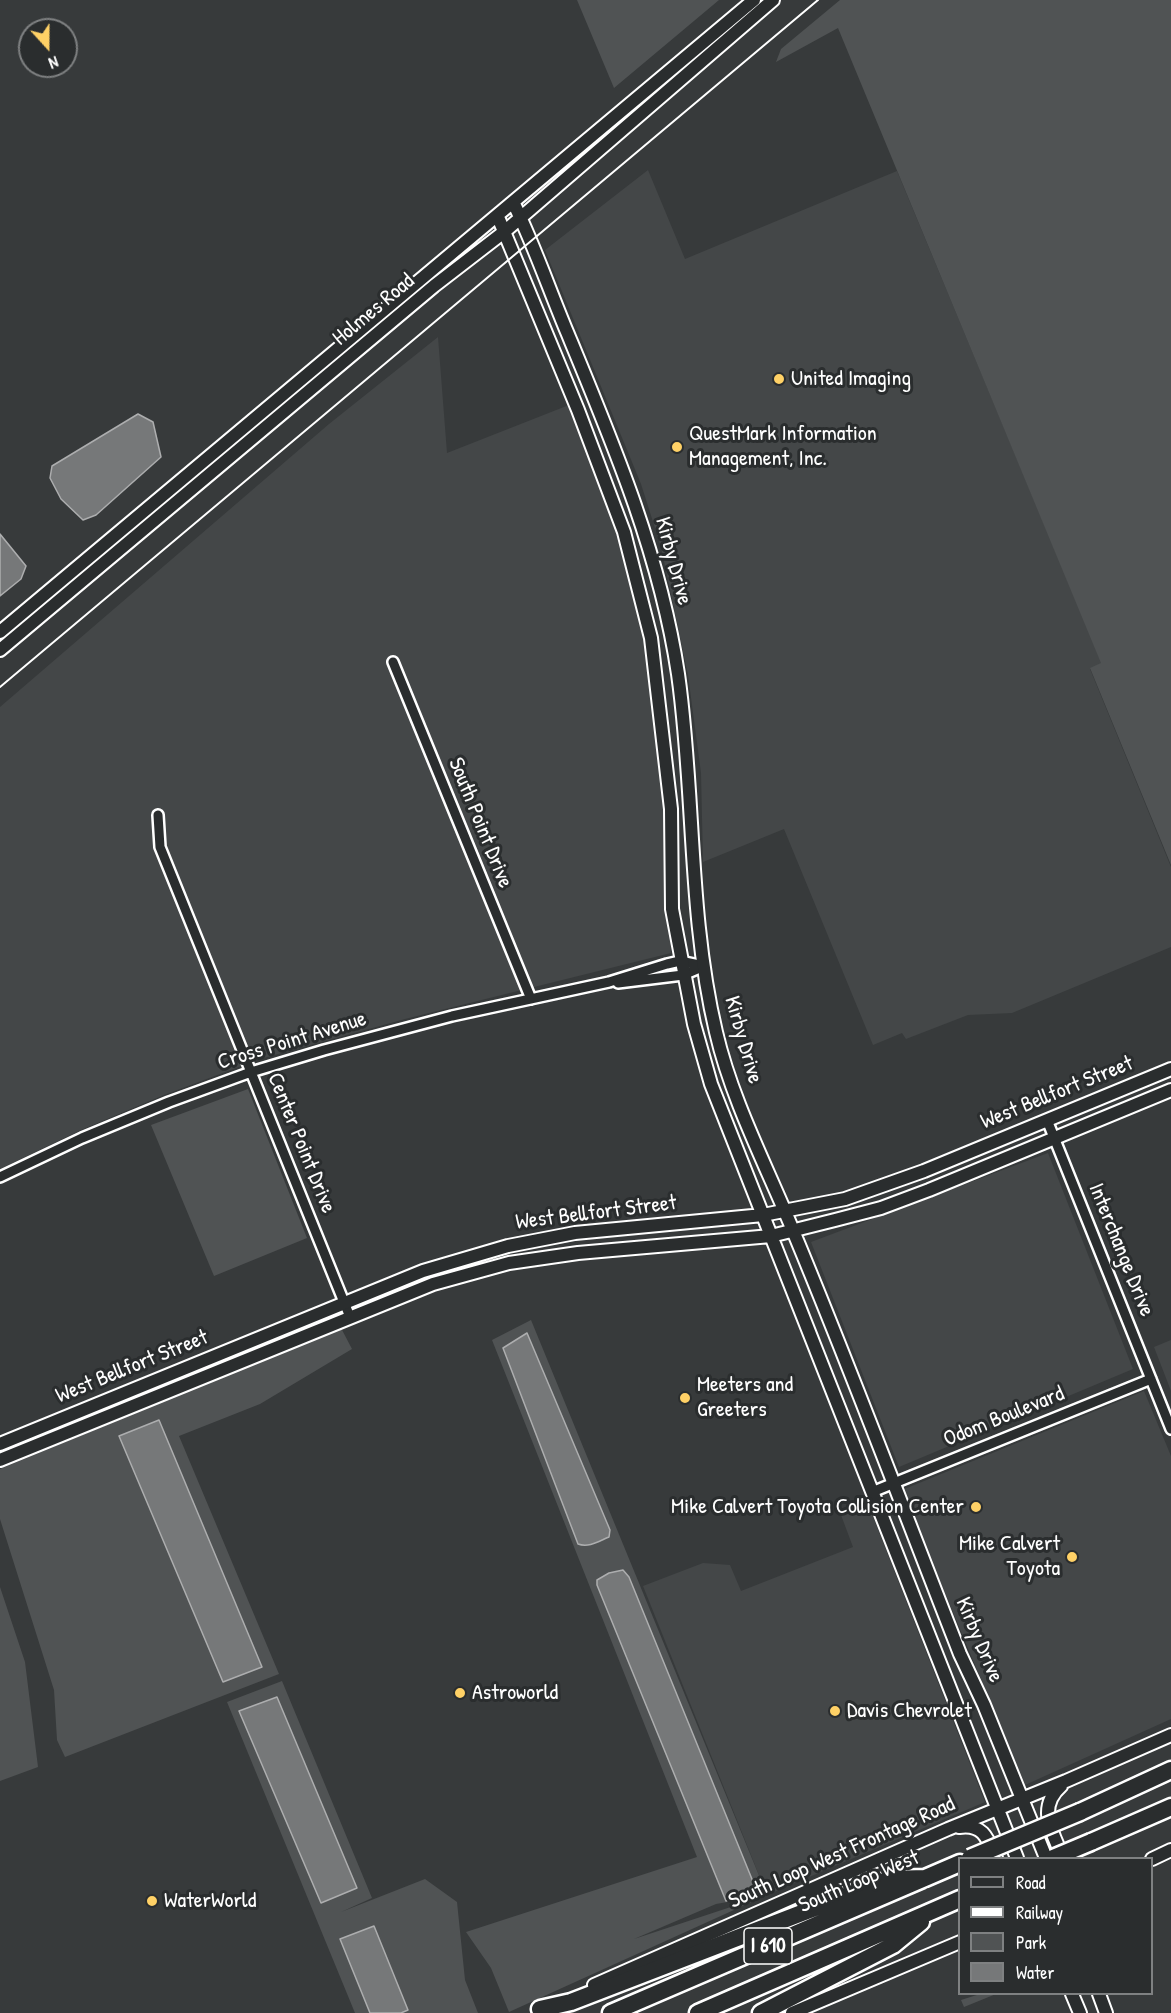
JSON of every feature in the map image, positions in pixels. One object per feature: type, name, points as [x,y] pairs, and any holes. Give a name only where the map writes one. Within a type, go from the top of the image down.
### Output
[{"type":"highway","points":[[972,1857],[1080,1812],[1171,1770]]},
{"type":"highway","points":[[1055,1857],[1171,1807]]},
{"type":"highway","points":[[1107,1834],[1171,1815]]},
{"type":"highway","name":"South Loop West","points":[[611,2013],[958,1864]]},
{"type":"highway","points":[[536,2011],[582,1998],[890,1879],[925,1878]]},
{"type":"highway","name":"I 610","points":[[698,2013],[958,1900]]},
{"type":"highway","points":[[760,2013],[893,1945],[936,1910]]},
{"type":"main road","name":"Holmes Road","points":[[0,632],[340,346],[514,204],[754,0]]},
{"type":"main road","name":"Holmes Road","points":[[0,650],[504,231],[773,0]]},
{"type":"main road","name":"Kirby Drive","points":[[514,204],[627,478],[654,561],[677,670],[688,750],[704,966],[716,1034],[736,1094],[793,1230],[960,1654],[984,1705],[1046,1857]]},
{"type":"main road","name":"Kirby Drive","points":[[498,217],[578,410],[624,532],[651,638],[671,809],[672,909],[683,975],[711,1084],[1017,1857]]},
{"type":"main road","points":[[340,346],[350,357]]},
{"type":"main road","points":[[578,410],[596,402]]},
{"type":"main road","points":[[633,567],[654,561]]},
{"type":"main road","points":[[76,568],[86,578]]},
{"type":"main road","points":[[656,674],[677,670]]},
{"type":"main road","points":[[671,809],[692,807]]},
{"type":"main road","name":"West Bellfort Street","points":[[0,1444],[423,1271],[469,1256],[575,1233],[763,1215],[845,1199],[924,1171],[1171,1069]]},
{"type":"main road","name":"West Bellfort Street","points":[[0,1460],[433,1284],[472,1272],[578,1253],[771,1236],[881,1208],[929,1191],[1171,1090]]},
{"type":"main road","points":[[924,1171],[929,1191]]},
{"type":"main road","points":[[727,1219],[748,1205],[752,1197],[751,1184]]},
{"type":"main road","points":[[575,1233],[578,1253]]},
{"type":"main road","points":[[939,1663],[960,1654]]},
{"type":"main road","name":"South Loop West Frontage Road","points":[[536,2011],[948,1829],[1066,1782],[1171,1735]]},
{"type":"main road","points":[[1063,1857],[1046,1814],[1052,1793],[1066,1782]]},
{"type":"main road","points":[[948,1829],[968,1826],[981,1830],[987,1835],[996,1857]]},
{"type":"main road","points":[[1153,1858],[1171,1850]]},
{"type":"main road","points":[[792,2013],[957,1942]]},
{"type":"main road","points":[[1072,1995],[1080,2013]]},
{"type":"main road","points":[[1099,1995],[1106,2013]]},
{"type":"street","name":"South Point Drive","points":[[393,662],[531,999]]},
{"type":"street","name":"Center Point Drive","points":[[158,815],[160,848],[350,1317]]},
{"type":"street","name":"Cross Point Avenue","points":[[0,1177],[82,1138],[251,1072],[397,1030],[609,982],[680,961],[704,966]]},
{"type":"street","name":"Cross Point Avenue","points":[[609,982],[630,983],[683,975],[704,966]]},
{"type":"street","name":"Interchange Drive","points":[[1047,1120],[1171,1429]]},
{"type":"street","name":"Odom Boulevard","points":[[872,1492],[1151,1379]]},
{"type":"shaded area","points":[[648,170],[685,259],[897,171],[1102,663],[1090,669],[1171,867],[1171,947],[1012,1013],[968,1015],[906,1039],[902,1033],[873,1045],[784,829],[703,862],[701,773],[688,675],[661,547],[641,484],[545,250]]},
{"type":"shaded area","points":[[438,337],[447,453],[569,405],[604,494],[626,560],[648,651],[665,790],[671,953],[405,1019],[260,1059],[164,1095],[81,1130],[0,1169],[0,707],[329,424]]},
{"type":"shaded area","points":[[1048,1153],[1133,1369],[899,1467],[811,1242]]},
{"type":"shaded area","points":[[1171,1340],[1171,1391],[1154,1347]]},
{"type":"shaded area","points":[[1144,1391],[1171,1456],[1171,1719],[1025,1785],[902,1490]]},
{"type":"shaded area","points":[[868,1504],[985,1802],[767,1895],[643,1586],[703,1563],[730,1565],[741,1591],[853,1547],[841,1515]]},
{"type":"green space","points":[[577,0],[719,0],[614,88]]},
{"type":"green space","points":[[840,0],[1171,0],[1171,865],[1090,668],[1101,663],[838,28],[776,62],[781,49]]},
{"type":"green space","points":[[248,1089],[307,1238],[214,1276],[151,1125]]},
{"type":"green space","points":[[531,1320],[767,1895],[509,2012],[491,1968],[466,1932],[697,1857],[492,1340]],"holes":[[[761,1897],[634,1939],[716,1904]]]},
{"type":"green space","points":[[341,1328],[352,1349],[260,1404],[179,1436],[279,1674],[65,1757],[57,1740],[54,1690],[0,1519],[0,1469]]},
{"type":"green space","points":[[0,1587],[25,1662],[38,1767],[0,1781]]},
{"type":"green space","points":[[282,1681],[372,1898],[341,1912],[425,1879],[457,1902],[465,1980],[478,2013],[355,2013],[227,1702]]},
{"type":"green space","points":[[977,1995],[994,1995],[964,2007],[961,2000]]},
{"type":"water","points":[[138,414],[153,422],[161,457],[96,515],[83,520],[61,499],[50,478],[52,466]]},
{"type":"water","points":[[0,534],[26,566],[21,579],[0,596]]},
{"type":"water","points":[[527,1333],[610,1530],[609,1537],[594,1544],[578,1544],[503,1348]]},
{"type":"water","points":[[159,1420],[262,1667],[223,1682],[119,1436]]},
{"type":"water","points":[[623,1570],[629,1577],[756,1889],[726,1901],[597,1585],[597,1580],[609,1573]]},
{"type":"water","points":[[277,1697],[357,1888],[321,1903],[239,1711]]},
{"type":"water","points":[[374,1926],[408,2010],[401,2013],[370,2013],[340,1939]]},
{"type":"railway","points":[[0,687],[818,0]]},
{"type":"place","name":"United Imaging","points":[[779,379]]},
{"type":"place","name":"QuestMark Information Management, Inc.","points":[[677,447]]},
{"type":"place","name":"Meeters and Greeters","points":[[685,1398]]},
{"type":"place","name":"Mike Calvert Toyota Collision Center","points":[[976,1507]]},
{"type":"place","name":"Mike Calvert Toyota","points":[[1072,1557]]},
{"type":"place","name":"Astroworld","points":[[460,1693]]},
{"type":"place","name":"Davis Chevrolet","points":[[835,1711]]},
{"type":"place","name":"WaterWorld","points":[[152,1901]]}]
